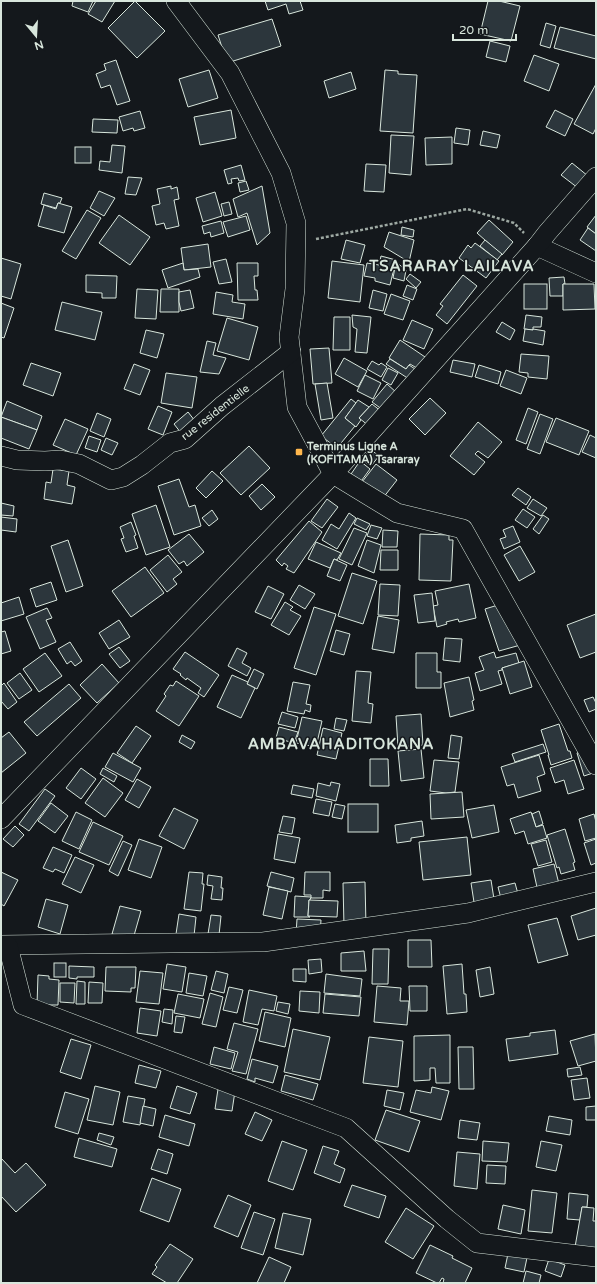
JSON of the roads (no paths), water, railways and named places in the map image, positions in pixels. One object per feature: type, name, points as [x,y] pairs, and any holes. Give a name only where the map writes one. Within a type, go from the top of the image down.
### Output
[{"type":"street","points":[[176,1],[230,73],[281,173],[296,223],[295,289],[289,337],[297,407],[333,474],[397,512],[463,529],[596,765]]},
{"type":"street","points":[[1,819],[333,474],[537,246],[596,177]]},
{"type":"street","points":[[537,246],[596,273]]},
{"type":"street","name":"rue residentielle","points":[[1,456],[17,460],[60,460],[79,464],[111,480],[123,477],[142,465],[170,443],[185,439],[222,406],[291,352]]},
{"type":"street","points":[[596,882],[468,912],[263,942],[5,945],[24,1005],[346,1128],[447,1219],[477,1243],[596,1257]]},
{"type":"place","name":"Terminus Ligne A (KOFITAMA) Tsararay","points":[[299,452]]},
{"type":"district","name":"TSARARAY LAILAVA","points":[[452,266]]},
{"type":"district","name":"AMBAVAHADITOKANA","points":[[341,744]]}]
